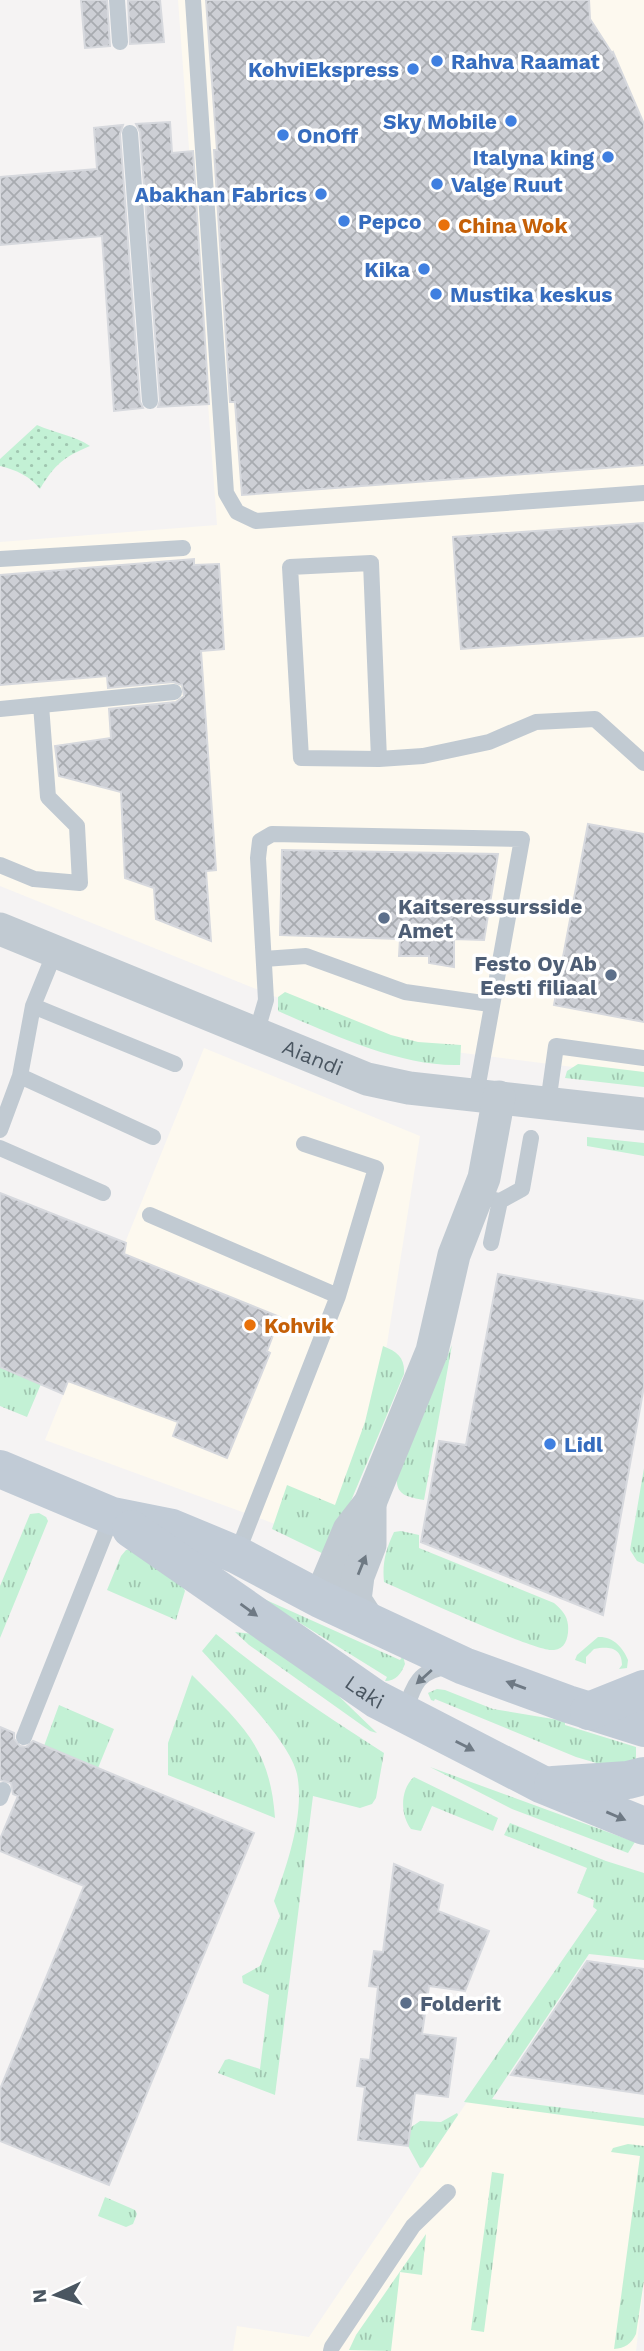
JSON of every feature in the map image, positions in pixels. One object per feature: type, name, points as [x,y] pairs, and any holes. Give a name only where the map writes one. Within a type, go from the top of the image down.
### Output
[{"type":"street","name":"Aiandi","points":[[0,929],[367,1079],[409,1088],[644,1114]]},
{"type":"street","points":[[320,1599],[349,1530],[370,1503],[434,1344],[454,1255],[489,1198],[484,1178],[487,1096]]},
{"type":"street","name":"Laki","points":[[0,1469],[112,1516],[227,1571],[320,1599],[464,1666],[644,1728]]},
{"type":"street","points":[[370,1503],[370,1545],[358,1576],[355,1600],[370,1623]]},
{"type":"street","name":"Laki","points":[[227,1571],[376,1699],[543,1785],[644,1826]]},
{"type":"street","points":[[589,1711],[644,1689]]},
{"type":"street","points":[[543,1785],[628,1780],[644,1776]]},
{"type":"lane","points":[[117,0],[120,42]]},
{"type":"lane","points":[[192,0],[226,494],[237,512],[256,521],[644,493]]},
{"type":"lane","points":[[130,133],[149,401]]},
{"type":"lane","points":[[0,559],[183,548]]},
{"type":"lane","points":[[379,759],[372,563],[290,567],[301,758],[379,759],[423,756],[489,742],[536,722],[595,719],[644,763]]},
{"type":"lane","points":[[0,709],[174,692]]},
{"type":"lane","points":[[0,865],[34,879],[80,883],[77,826],[48,797],[41,705]]},
{"type":"lane","points":[[256,1034],[266,1000],[258,858],[260,841],[272,834],[522,839],[490,1004],[487,1096]]},
{"type":"lane","points":[[0,1130],[7,1090],[20,1076],[33,1006],[55,952]]},
{"type":"lane","points":[[264,959],[306,956],[405,992],[490,1004]]},
{"type":"lane","points":[[33,1006],[175,1064]]},
{"type":"lane","points":[[548,1103],[556,1046],[644,1058]]},
{"type":"lane","points":[[20,1076],[153,1137]]},
{"type":"lane","points":[[491,1243],[489,1198],[522,1189],[531,1138]]},
{"type":"lane","points":[[227,1571],[338,1296],[376,1168],[304,1144]]},
{"type":"lane","points":[[0,1148],[103,1192]]},
{"type":"lane","points":[[150,1215],[338,1296]]},
{"type":"lane","points":[[24,1737],[112,1516]]},
{"type":"lane","points":[[404,1715],[415,1684],[432,1668],[464,1666]]},
{"type":"lane","points":[[331,2351],[413,2226],[448,2192]]},
{"type":"shaded area","points":[[178,0],[644,0],[644,1076],[393,1044],[0,886],[0,542],[217,525]]},
{"type":"shaded area","points":[[204,1048],[420,1136],[374,1426],[330,1544],[45,1440]]},
{"type":"shaded area","points":[[471,2096],[644,2120],[644,2283],[636,2351],[233,2351],[237,2326],[309,2337]]},
{"type":"green space","points":[[37,425],[90,446],[61,462],[40,489],[22,474],[0,466],[0,459]]},
{"type":"green space","points":[[285,992],[391,1035],[418,1042],[461,1045],[460,1065],[414,1061],[390,1055],[320,1029],[278,1011],[278,997]]},
{"type":"green space","points":[[578,1064],[644,1072],[644,1087],[565,1078],[567,1071]]},
{"type":"green space","points":[[587,1137],[644,1143],[644,1156],[587,1146]]},
{"type":"green space","points":[[452,1345],[424,1500],[413,1498],[400,1492],[397,1476]]},
{"type":"green space","points":[[383,1346],[400,1356],[404,1374],[328,1556],[272,1529],[287,1485],[335,1505],[365,1422]]},
{"type":"green space","points":[[0,1367],[41,1384],[27,1417],[0,1406]]},
{"type":"green space","points":[[644,1468],[644,1564],[637,1561],[630,1550]]},
{"type":"green space","points":[[39,1513],[48,1521],[0,1638],[0,1586],[30,1514]]},
{"type":"green space","points":[[394,1532],[419,1535],[419,1548],[554,1603],[564,1613],[567,1621],[568,1633],[564,1645],[554,1650],[524,1642],[384,1582],[384,1562],[389,1544]]},
{"type":"green space","points":[[133,1549],[180,1580],[185,1591],[176,1620],[107,1590],[121,1556],[126,1550]]},
{"type":"green space","points":[[253,1594],[400,1660],[403,1656],[405,1664],[400,1674],[385,1681],[387,1677]]},
{"type":"green space","points":[[235,1632],[254,1634],[319,1677],[377,1733],[370,1731],[249,1645]]},
{"type":"green space","points":[[216,1634],[298,1696],[384,1753],[376,1798],[372,1804],[360,1808],[313,1796],[275,2095],[218,2073],[225,2060],[229,2059],[260,2069],[269,1995],[243,1983],[242,1976],[260,1966],[280,1916],[274,1901],[297,1822],[299,1789],[297,1774],[283,1744],[202,1651]]},
{"type":"green space","points":[[598,1637],[608,1638],[620,1647],[628,1660],[627,1668],[619,1669],[622,1665],[620,1654],[609,1648],[594,1649],[586,1657],[586,1664],[575,1660],[577,1655]]},
{"type":"green space","points":[[192,1675],[225,1707],[250,1737],[267,1772],[275,1818],[168,1775],[168,1743]]},
{"type":"green space","points":[[437,1689],[493,1709],[565,1721],[565,1725],[636,1747],[636,1764],[610,1767],[576,1757],[435,1699],[431,1700],[428,1693]]},
{"type":"green space","points":[[59,1705],[114,1729],[98,1768],[44,1746]]},
{"type":"green space","points":[[430,1767],[635,1842],[628,1853],[512,1809]]},
{"type":"green space","points":[[414,1777],[498,1818],[493,1831],[432,1806],[421,1831],[411,1829],[405,1817],[403,1802],[406,1788]]},
{"type":"green space","points":[[510,1823],[644,1873],[644,1960],[589,1954],[492,2099],[644,2118],[644,2126],[464,2102],[597,1910],[593,1907],[594,1900],[577,1893],[587,1868],[504,1835]]},
{"type":"green space","points":[[457,2113],[420,2168],[408,2146],[410,2128],[420,2121],[441,2122]]},
{"type":"green space","points":[[628,2144],[644,2146],[644,2280],[636,2334],[627,2345],[614,2349],[640,2156],[611,2152],[613,2148]]},
{"type":"green space","points":[[492,2172],[504,2174],[484,2332],[471,2330]]},
{"type":"green space","points":[[105,2197],[135,2210],[137,2214],[133,2224],[126,2227],[98,2216]]},
{"type":"green space","points":[[426,2234],[422,2275],[400,2272],[391,2351],[349,2350],[356,2335]]},
{"type":"building","points":[[81,0],[107,0],[110,46],[85,48]]},
{"type":"building","points":[[128,0],[160,0],[164,42],[130,44]]},
{"type":"building","name":"Mustika keskus","points":[[206,0],[589,0],[590,19],[613,52],[644,124],[644,465],[242,495],[235,402],[230,402]]},
{"type":"building","points":[[170,122],[172,153],[193,151],[209,404],[158,407],[160,400],[140,132],[136,124]]},
{"type":"building","points":[[123,125],[120,134],[140,402],[143,408],[114,411],[102,236],[0,245],[0,177],[97,169],[94,128]]},
{"type":"building","points":[[644,523],[644,636],[461,649],[453,537]]},
{"type":"building","points":[[194,559],[194,565],[219,564],[224,649],[201,651],[216,870],[206,871],[211,941],[156,919],[154,888],[125,878],[121,792],[59,776],[55,746],[111,738],[109,709],[176,702],[184,696],[182,685],[173,682],[108,688],[107,676],[0,685],[0,575]]},
{"type":"building","points":[[588,824],[644,834],[644,1022],[554,1005]]},
{"type":"building","name":"Kaitseressursside Amet","points":[[282,850],[498,854],[484,940],[454,939],[454,967],[429,963],[429,956],[399,956],[400,939],[280,935]]},
{"type":"building","points":[[0,1193],[126,1243],[124,1254],[280,1317],[267,1351],[270,1353],[227,1458],[173,1436],[178,1422],[68,1381],[63,1394],[0,1367]]},
{"type":"building","name":"Lidl","points":[[498,1274],[644,1301],[644,1386],[603,1615],[421,1542],[439,1441],[466,1445]]},
{"type":"building","points":[[0,1727],[14,1733],[14,1739],[20,1746],[26,1747],[33,1741],[254,1833],[109,2185],[0,2141],[0,2089],[84,1886],[0,1851],[0,1839],[18,1796],[13,1794],[11,1783],[0,1780]]},
{"type":"building","points":[[394,1864],[443,1885],[438,1911],[489,1931],[465,1991],[429,1986],[422,2034],[456,2038],[448,2097],[415,2093],[408,2146],[358,2140],[365,2087],[357,2086],[361,2059],[370,2060],[378,1987],[369,1986],[374,1951],[383,1952]]},
{"type":"building","points":[[587,1961],[644,1969],[644,2094],[511,2075]]},
{"type":"place","name":"Rahva Raamat","points":[[437,61]]},
{"type":"place","name":"KohviEkspress","points":[[413,69]]},
{"type":"place","name":"Sky Mobile","points":[[511,121]]},
{"type":"place","name":"OnOff","points":[[283,135]]},
{"type":"place","name":"Italyna king","points":[[608,157]]},
{"type":"place","name":"Valge Ruut","points":[[437,184]]},
{"type":"place","name":"Abakhan Fabrics","points":[[321,194]]},
{"type":"place","name":"Pepco","points":[[344,221]]},
{"type":"place","name":"China Wok","points":[[444,225]]},
{"type":"place","name":"Kika","points":[[424,269]]},
{"type":"place","name":"Mustika keskus","points":[[436,294]]},
{"type":"place","name":"Kaitseressursside Amet","points":[[384,918]]},
{"type":"place","name":"Festo Oy Ab Eesti filiaal","points":[[611,975]]},
{"type":"place","name":"Kohvik","points":[[250,1325]]},
{"type":"place","name":"Lidl","points":[[550,1444]]},
{"type":"place","name":"Folderit","points":[[406,2003]]}]
